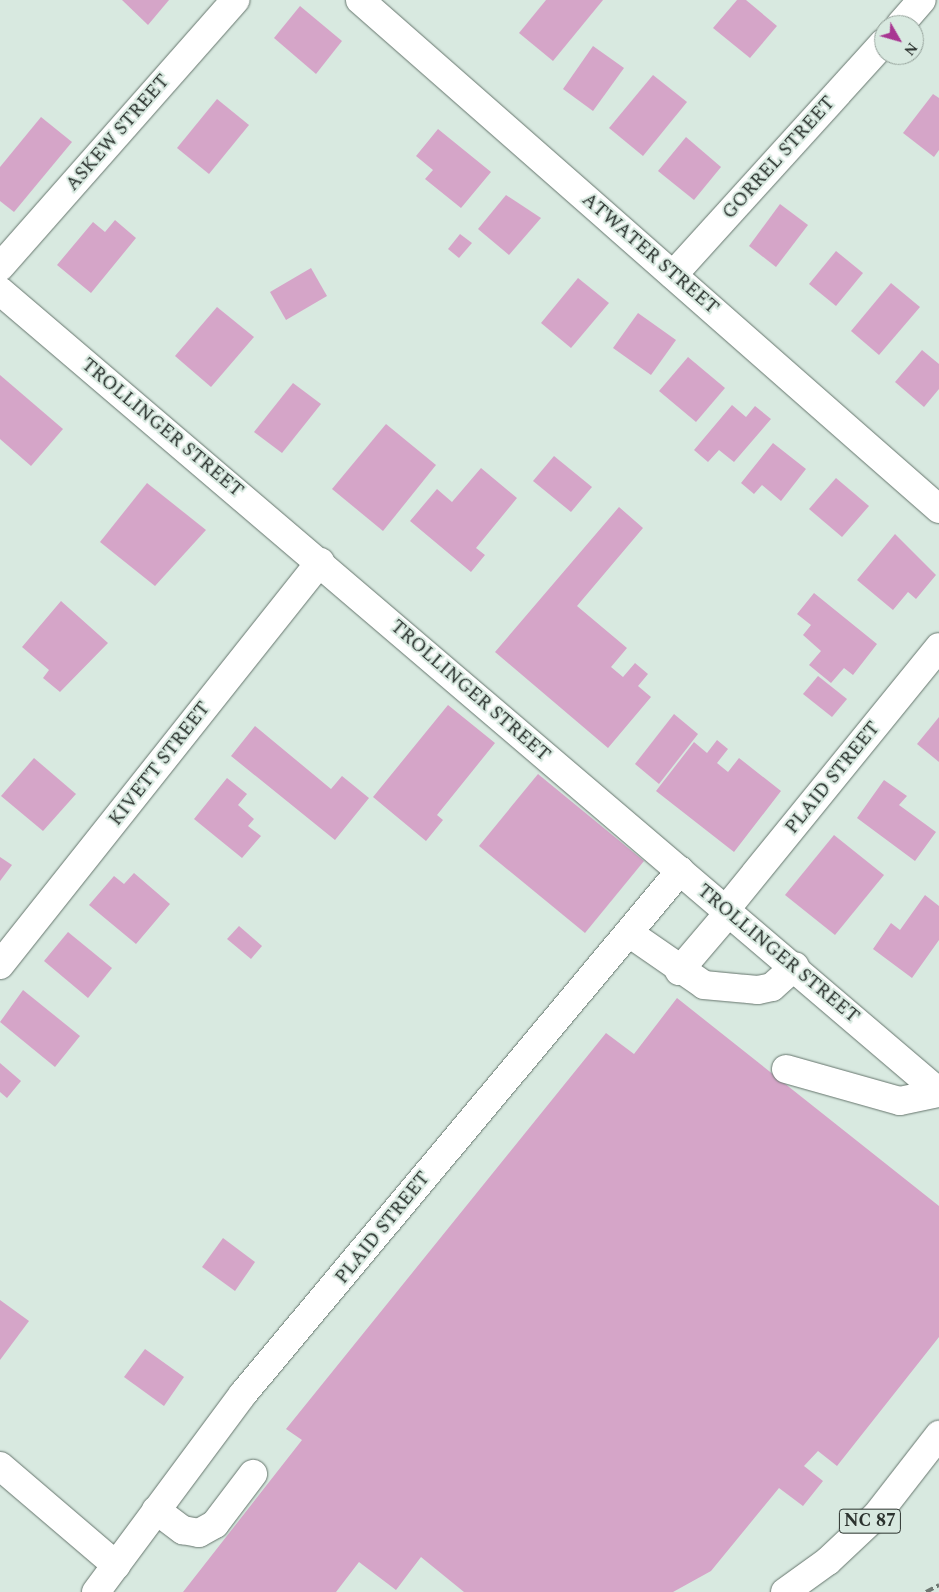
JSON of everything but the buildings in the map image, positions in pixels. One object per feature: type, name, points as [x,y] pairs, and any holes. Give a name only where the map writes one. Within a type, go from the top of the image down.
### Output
[{"type":"main road","name":"ASKEW STREET","points":[[0,267],[235,0]]},
{"type":"main road","name":"ATWATER STREET","points":[[360,0],[939,510]]},
{"type":"main road","points":[[909,15],[922,0]]},
{"type":"main road","name":"GORREL STREET","points":[[673,274],[874,53]]},
{"type":"main road","name":"TROLLINGER STREET","points":[[0,290],[680,871],[729,909],[939,1093]]},
{"type":"main road","name":"KIVETT STREET","points":[[0,965],[320,562]]},
{"type":"main road","name":"PLAID STREET","points":[[679,971],[939,648]]},
{"type":"main road","name":"PLAID STREET","points":[[107,1583],[156,1510],[243,1394],[680,871]]},
{"type":"main road","points":[[629,933],[679,971],[704,985],[758,990],[772,987],[795,966]]},
{"type":"main road","points":[[786,1069],[900,1102],[939,1093]]},
{"type":"main road","name":"NC 87","points":[[785,1592],[828,1561],[876,1516],[939,1435]]},
{"type":"main road","points":[[0,1466],[107,1583]]},
{"type":"main road","points":[[156,1510],[183,1530],[199,1533],[215,1524],[253,1474]]},
{"type":"railway","points":[[926,1592],[939,1585]]}]
